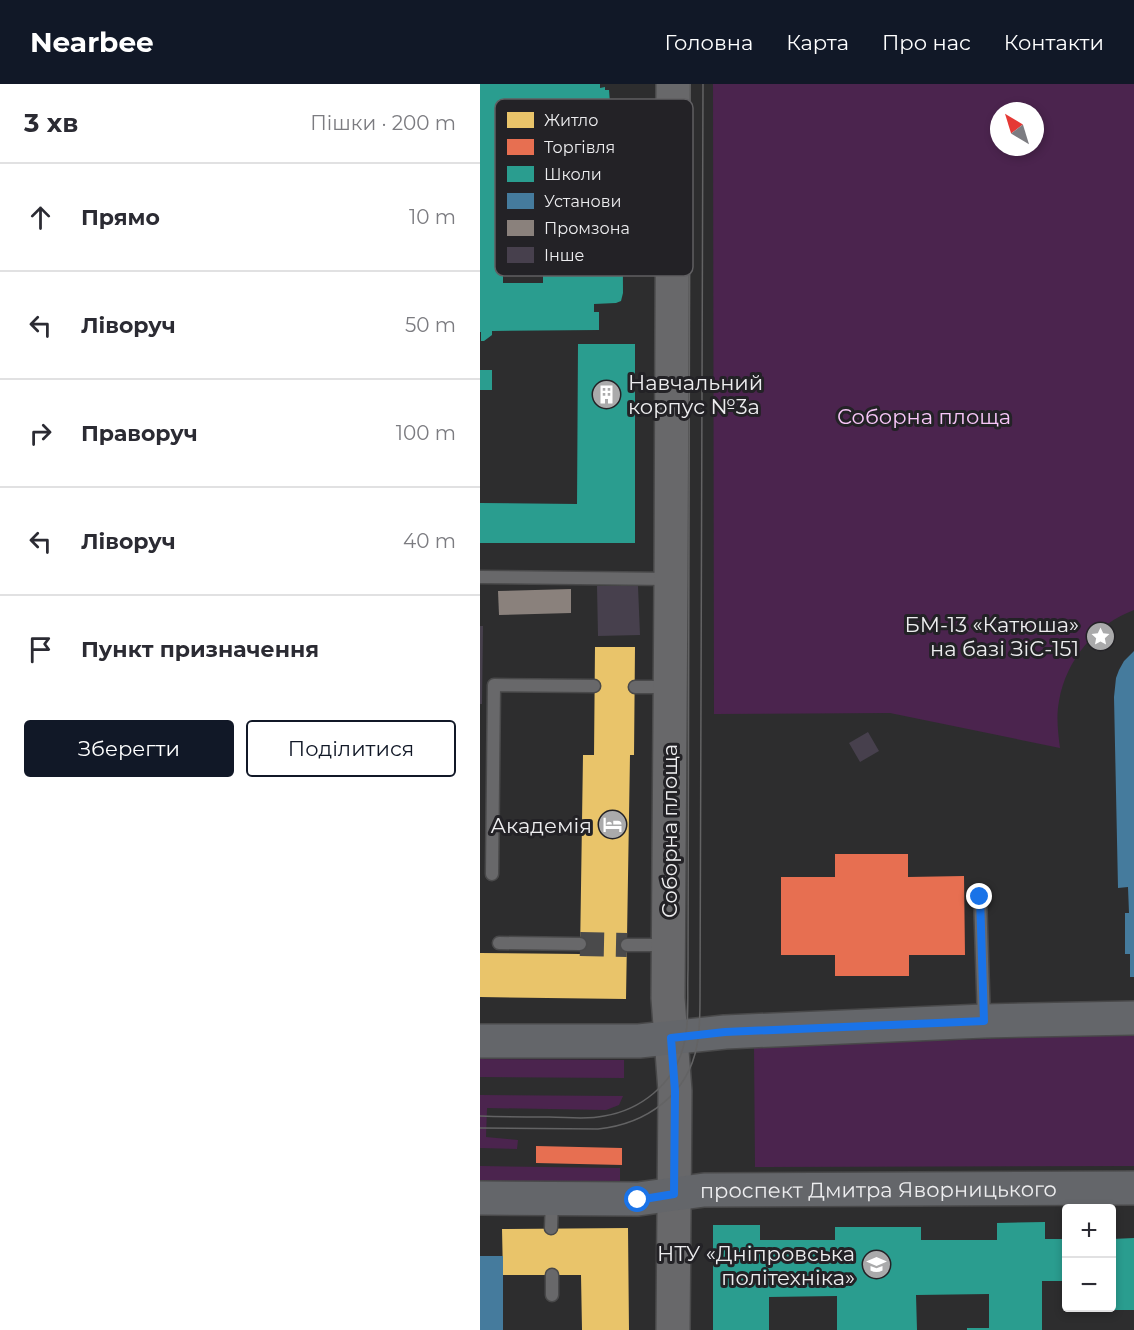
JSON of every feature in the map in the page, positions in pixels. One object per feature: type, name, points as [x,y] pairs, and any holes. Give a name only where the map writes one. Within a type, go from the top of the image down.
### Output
[{"type":"main road","name":"Соборна площа","points":[[673,84],[673,99]]},
{"type":"main road","name":"Соборна площа","points":[[672,276],[668,999],[675,1091],[673,1330]]},
{"type":"main road","points":[[480,1041],[639,1041],[725,1032],[984,1021],[1134,1018]]},
{"type":"main road","name":"проспект Дмитра Яворницького","points":[[480,1198],[552,1213],[704,1190],[1134,1188]]},
{"type":"lane","points":[[480,577],[671,579]]},
{"type":"lane","points":[[492,874],[494,685],[594,686]]},
{"type":"lane","points":[[635,687],[670,687]]},
{"type":"lane","points":[[980,897],[984,1021]]},
{"type":"lane","points":[[499,943],[580,944]]},
{"type":"lane","points":[[627,945],[668,945]]},
{"type":"lane","points":[[552,1275],[552,1295]]},
{"type":"green space","name":"Соборна площа","points":[[713,84],[1134,84],[1134,610],[1107,624],[1095,634],[1068,671],[1058,707],[1060,748],[890,713],[714,714]]},
{"type":"green space","points":[[1134,1034],[1134,1166],[755,1167],[754,1047]]},
{"type":"green space","points":[[480,1059],[624,1060],[624,1078],[480,1077]]},
{"type":"green space","points":[[480,1095],[623,1096],[619,1105],[606,1110],[487,1108],[486,1137],[518,1140],[517,1149],[480,1148]]},
{"type":"green space","points":[[480,1166],[620,1168],[620,1186],[480,1185]]},
{"type":"building: Житло","points":[[595,647],[635,647],[634,755],[630,755],[626,999],[480,997],[480,953],[580,954],[583,755],[594,755]]},
{"type":"building: Житло","points":[[628,1228],[629,1330],[582,1330],[581,1275],[503,1275],[502,1229]]},
{"type":"building: Торгівля","points":[[835,854],[908,854],[908,877],[964,876],[965,955],[909,955],[909,976],[835,976],[835,955],[781,955],[781,877],[835,877]]},
{"type":"building: Торгівля","points":[[536,1146],[622,1148],[622,1165],[536,1163]]},
{"type":"building: Школи","points":[[480,84],[600,84],[600,88],[605,87],[605,90],[609,90],[610,99],[495,99],[495,276],[503,276],[503,283],[543,283],[543,276],[623,276],[621,301],[594,304],[594,312],[599,312],[599,330],[492,331],[492,335],[484,341],[481,341]]},
{"type":"building: Школи","name":"Навчальний корпус №3а","points":[[578,344],[635,344],[635,543],[480,543],[480,503],[577,504]]},
{"type":"building: Школи","points":[[480,370],[492,370],[492,390],[480,390]]},
{"type":"building: Школи","name":"НТУ «Дніпровська політехніка»","points":[[1045,1222],[1045,1239],[1062,1239],[1062,1281],[1042,1281],[1042,1330],[967,1330],[967,1328],[989,1328],[989,1294],[916,1295],[917,1330],[837,1330],[837,1296],[769,1297],[769,1330],[713,1330],[713,1225],[760,1225],[760,1240],[835,1240],[835,1227],[921,1227],[921,1240],[997,1240],[997,1223]]},
{"type":"building: Школи","points":[[1134,1238],[1134,1310],[1116,1310],[1116,1239]]},
{"type":"building: Установи","points":[[1134,651],[1134,977],[1130,977],[1130,954],[1125,954],[1125,913],[1129,913],[1128,887],[1118,888],[1114,697],[1119,670]]},
{"type":"building: Установи","points":[[480,1256],[503,1256],[503,1330],[480,1330]]},
{"type":"building: Промзона","points":[[571,589],[571,613],[499,615],[498,591]]},
{"type":"building: Інше","points":[[597,586],[638,586],[640,635],[598,636]]},
{"type":"building: Інше","points":[[480,626],[483,626],[482,704],[480,704]]},
{"type":"building: Інше","points":[[868,732],[879,751],[860,762],[849,743]]},
{"type":"tunnel","points":[[580,944],[627,945]]},
{"type":"tram line","points":[[690,84],[690,99]]},
{"type":"tram line","points":[[480,1128],[598,1129],[632,1121],[662,1104],[674,1092],[692,1063],[697,1045],[700,1005],[703,84]]},
{"type":"tram line","points":[[480,1116],[584,1118],[618,1113],[631,1108],[654,1093],[672,1073],[683,1048],[687,1019],[688,970],[690,276]]},
{"type":"place","name":"Навчальний корпус №3а","points":[[607,394]]},
{"type":"place","name":"БМ-13 «Катюша» на базі ЗіС-151","points":[[1100,636]]},
{"type":"place","name":"Академія","points":[[613,825]]},
{"type":"place","name":"НТУ «Дніпровська політехніка»","points":[[876,1265]]},
{"type":"route","points":[[638,1200],[674,1194],[675,1091],[671,1038],[725,1032],[984,1021],[980,897]]}]
